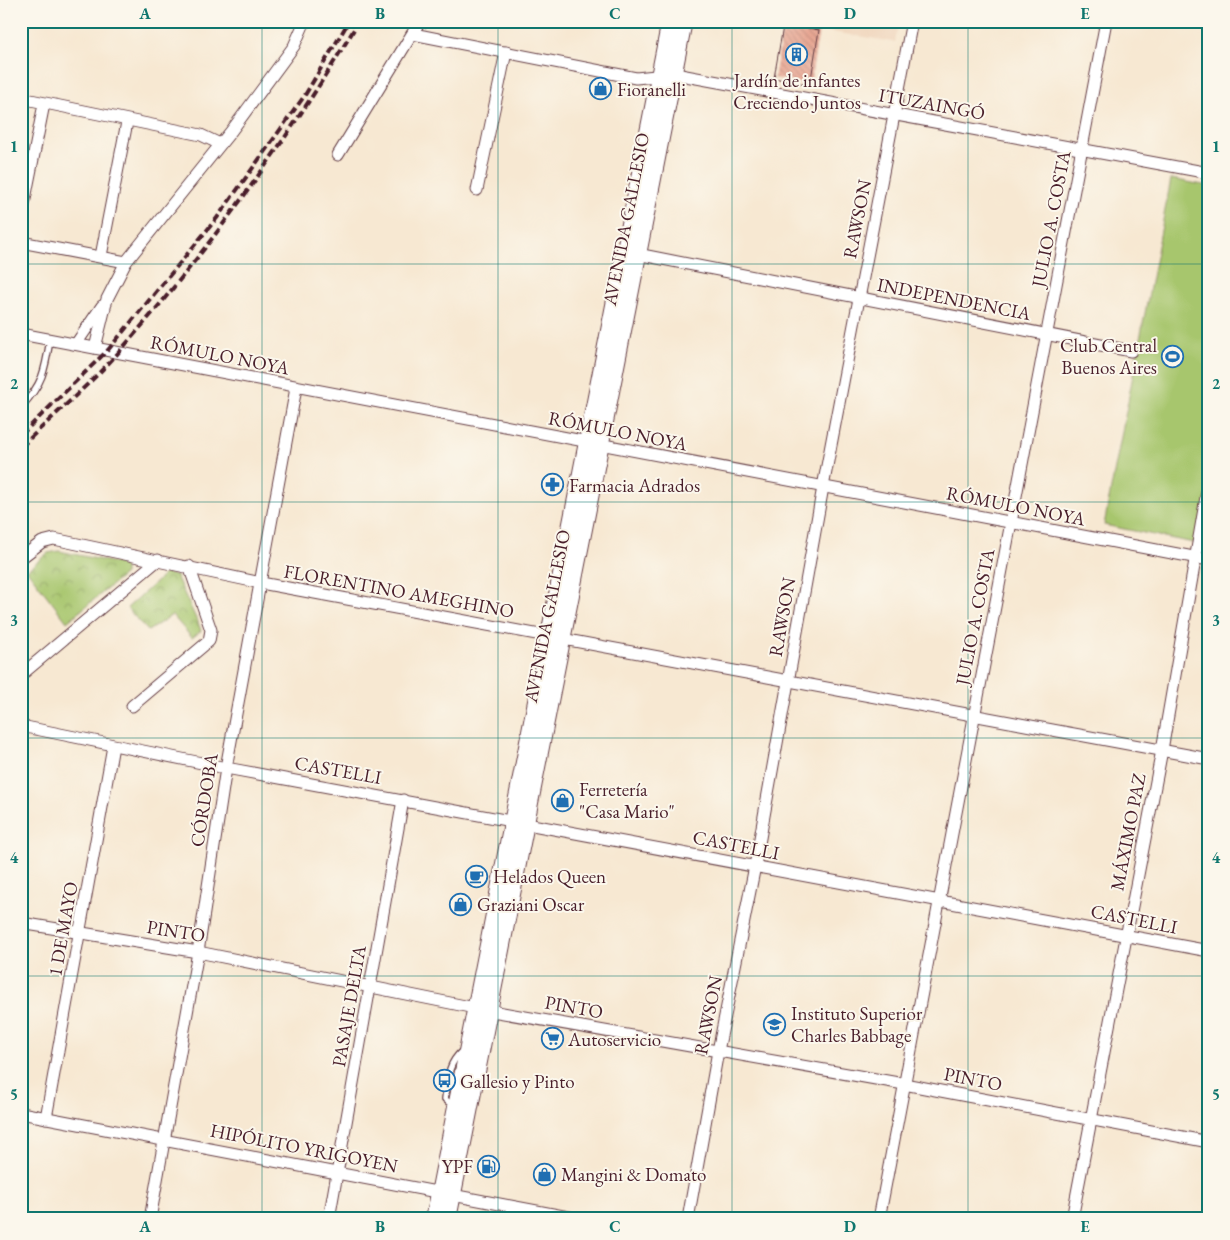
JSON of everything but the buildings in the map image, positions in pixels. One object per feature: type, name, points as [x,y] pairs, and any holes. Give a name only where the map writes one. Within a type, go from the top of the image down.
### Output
[{"type":"main road","name":"AVENIDA GALLESIO","points":[[667,74],[670,21]]},
{"type":"main road","name":"AVENIDA GALLESIO","points":[[434,1219],[446,1193],[667,74],[684,21]]},
{"type":"main road","name":"AVENIDA GALLESIO","points":[[448,1219],[446,1193],[455,1109],[468,1047],[482,1009]]},
{"type":"street","points":[[76,344],[107,299],[126,262],[220,144],[294,46],[305,21]]},
{"type":"street","points":[[338,155],[420,21]]},
{"type":"street","name":"RAWSON","points":[[688,1219],[718,1051],[755,866],[823,488],[912,21]]},
{"type":"street","name":"JULIO A. COSTA","points":[[879,1219],[1106,21]]},
{"type":"street","name":"ITUZAINGÓ","points":[[413,34],[636,78],[667,74],[1209,172]]},
{"type":"street","points":[[477,190],[506,52]]},
{"type":"street","points":[[21,98],[127,122],[201,135],[220,144]]},
{"type":"street","points":[[21,219],[44,104]]},
{"type":"street","points":[[101,256],[127,122]]},
{"type":"street","points":[[21,242],[126,262]]},
{"type":"street","name":"INDEPENDENCIA","points":[[632,252],[1131,351]]},
{"type":"street","points":[[95,348],[107,299]]},
{"type":"street","name":"RÓMULO NOYA","points":[[21,334],[296,388],[1209,560]]},
{"type":"street","name":"CÓRDOBA","points":[[150,1219],[198,952],[226,768],[296,388]]},
{"type":"street","name":"MÁXIMO PAZ","points":[[1072,1219],[1162,750],[1209,480]]},
{"type":"street","name":"FLORENTINO AMEGHINO","points":[[21,558],[42,542],[54,539],[189,566],[260,583],[1209,759]]},
{"type":"street","points":[[21,675],[158,560]]},
{"type":"street","points":[[132,706],[209,641],[211,630],[189,566]]},
{"type":"street","name":"CASTELLI","points":[[21,726],[226,768],[1209,951]]},
{"type":"street","name":"1 DE MAYO","points":[[46,1118],[113,746]]},
{"type":"street","name":"PASAJE DELTA","points":[[329,1219],[403,800]]},
{"type":"street","name":"PINTO","points":[[21,923],[198,952],[482,1009],[904,1084],[1209,1142]]},
{"type":"street","name":"HIPÓLITO YRIGOYEN","points":[[21,1113],[579,1219]]},
{"type":"lane","points":[[21,406],[37,390],[42,381],[50,340]]},
{"type":"shaded area","points":[[802,21],[899,21],[895,42],[801,27]]},
{"type":"green space","name":"Club Central Buenos Aires","points":[[1171,179],[1209,186],[1209,546],[1104,525]]},
{"type":"green space","points":[[59,551],[125,565],[125,574],[67,622],[27,570],[48,553]]},
{"type":"green space","points":[[166,573],[176,576],[199,625],[201,631],[192,638],[172,615],[148,631],[127,608]]},
{"type":"railway","points":[[21,435],[108,350],[217,218],[305,95],[349,21]]},
{"type":"railway","points":[[21,447],[108,364],[185,274],[305,108],[359,21]]},
{"type":"place","name":"Jardín de infantes Creciendo Juntos","points":[[797,54]]},
{"type":"place","name":"Fioranelli","points":[[601,89]]},
{"type":"place","name":"Club Central Buenos Aires","points":[[1173,356]]},
{"type":"place","name":"Farmacia Adrados","points":[[553,485]]},
{"type":"place","name":"Ferretería \"Casa Mario\"","points":[[563,800]]},
{"type":"place","name":"Helados Queen","points":[[477,876]]},
{"type":"place","name":"Graziani Oscar","points":[[461,904]]},
{"type":"place","name":"Instituto Superior Charles Babbage","points":[[775,1024]]},
{"type":"place","name":"Autoservicio","points":[[552,1039]]},
{"type":"place","name":"Gallesio y Pinto","points":[[444,1081]]},
{"type":"place","name":"YPF","points":[[489,1166]]},
{"type":"place","name":"Mangini & Domato","points":[[545,1174]]}]
